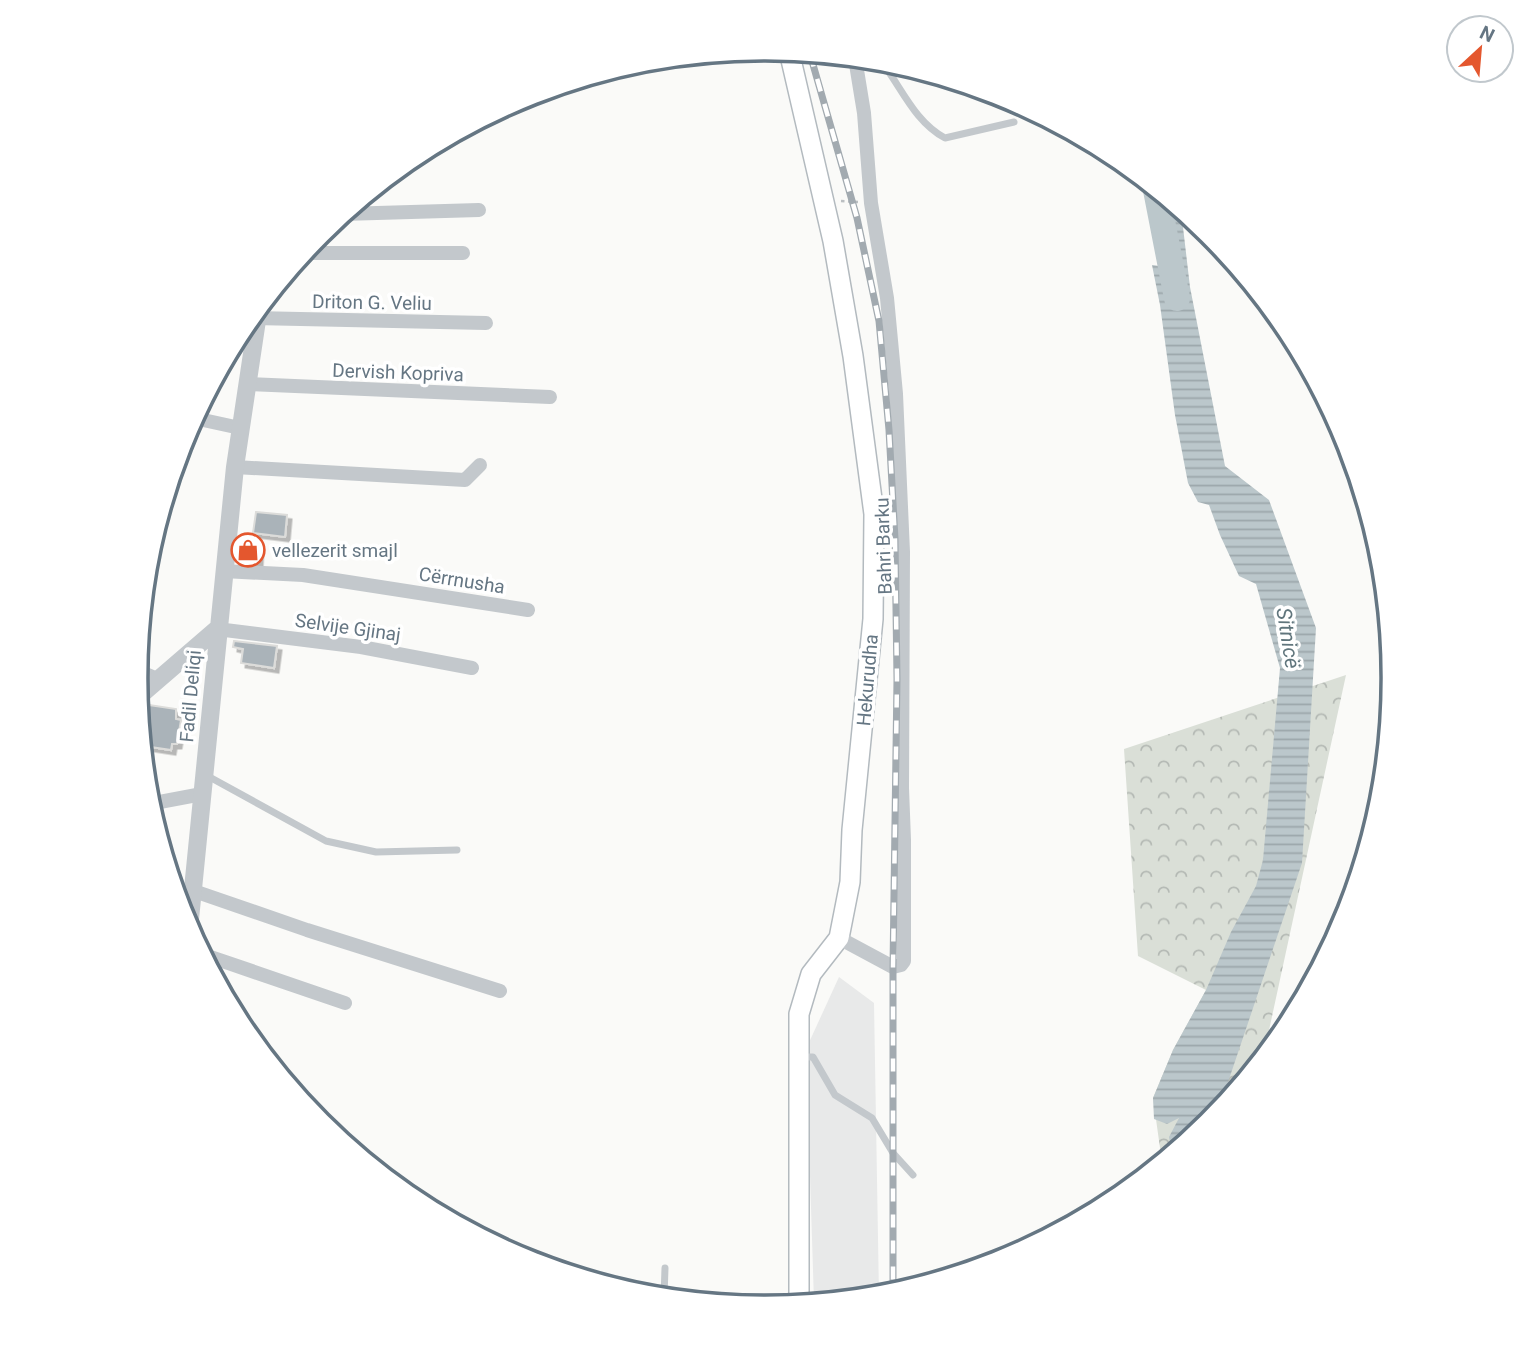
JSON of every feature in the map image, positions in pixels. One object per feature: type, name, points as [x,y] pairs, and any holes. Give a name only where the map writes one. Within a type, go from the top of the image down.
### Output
[{"type":"main road","name":"Hekurudha","points":[[792,62],[823,201],[853,356],[874,514],[873,619],[852,830],[850,882],[839,938],[811,974],[799,1014],[799,1293]]},
{"type":"street","name":"Bahri Barku","points":[[839,938],[892,967],[901,965],[904,961],[904,552],[896,394],[887,298],[871,203],[864,114],[857,69]]},
{"type":"street","points":[[359,214],[479,210]]},
{"type":"street","points":[[318,253],[463,253]]},
{"type":"street","name":"Driton G. Veliu","points":[[266,315],[486,323]]},
{"type":"street","name":"Fadil Deliqi","points":[[192,906],[234,467],[252,334]]},
{"type":"street","name":"Dervish Kopriva","points":[[246,384],[550,397]]},
{"type":"street","points":[[204,420],[240,428]]},
{"type":"street","points":[[234,467],[466,480],[480,464]]},
{"type":"street","name":"Cërrnusha","points":[[223,572],[314,577],[528,610]]},
{"type":"street","points":[[148,689],[217,629]]},
{"type":"street","name":"Selvije Gjinaj","points":[[217,629],[361,647],[472,668]]},
{"type":"street","points":[[148,675],[158,680]]},
{"type":"street","points":[[161,802],[202,794]]},
{"type":"street","points":[[194,891],[500,991]]},
{"type":"street","points":[[215,958],[345,1003]]},
{"type":"lane","points":[[890,74],[919,118],[945,138],[1014,122]]},
{"type":"lane","points":[[204,773],[326,841],[376,852],[457,850]]},
{"type":"lane","points":[[797,1058],[813,1057],[835,1095],[872,1118],[893,1153],[913,1175]]},
{"type":"lane","points":[[664,1286],[665,1268]]},
{"type":"path","points":[[823,201],[871,203]]},
{"type":"shaded area","points":[[839,977],[874,1003],[879,1284],[814,1292],[806,1049]]},
{"type":"green space","points":[[1346,675],[1268,1033],[1228,1085],[1160,1151],[1153,1098],[1173,1050],[1206,990],[1138,956],[1124,749]]},
{"type":"water","points":[[1151,198],[1183,225],[1190,287],[1225,466],[1269,500],[1316,628],[1302,863],[1227,1087],[1170,1143],[1169,1137],[1179,1118],[1167,1124],[1154,1119],[1153,1098],[1173,1050],[1206,990],[1231,932],[1256,886],[1263,860],[1280,668],[1256,584],[1239,576],[1209,505],[1198,502],[1188,483],[1152,265],[1167,267],[1177,249],[1167,219],[1149,217]]},
{"type":"building","points":[[256,512],[287,515],[285,537],[253,533]]},
{"type":"building","points":[[239,540],[259,541],[258,563],[239,562]]},
{"type":"building","points":[[234,641],[277,646],[274,668],[241,663],[243,649],[233,647]]},
{"type":"building","points":[[149,705],[176,709],[176,719],[181,720],[177,744],[172,744],[171,750],[152,747]]},
{"type":"waterway","name":"Sitnicë","points":[[1159,204],[1177,298]]},
{"type":"railway","points":[[813,64],[857,218],[879,321],[889,430],[895,539],[897,679],[893,1281]]},
{"type":"place","name":"vellezerit smajl","points":[[248,550]]}]
